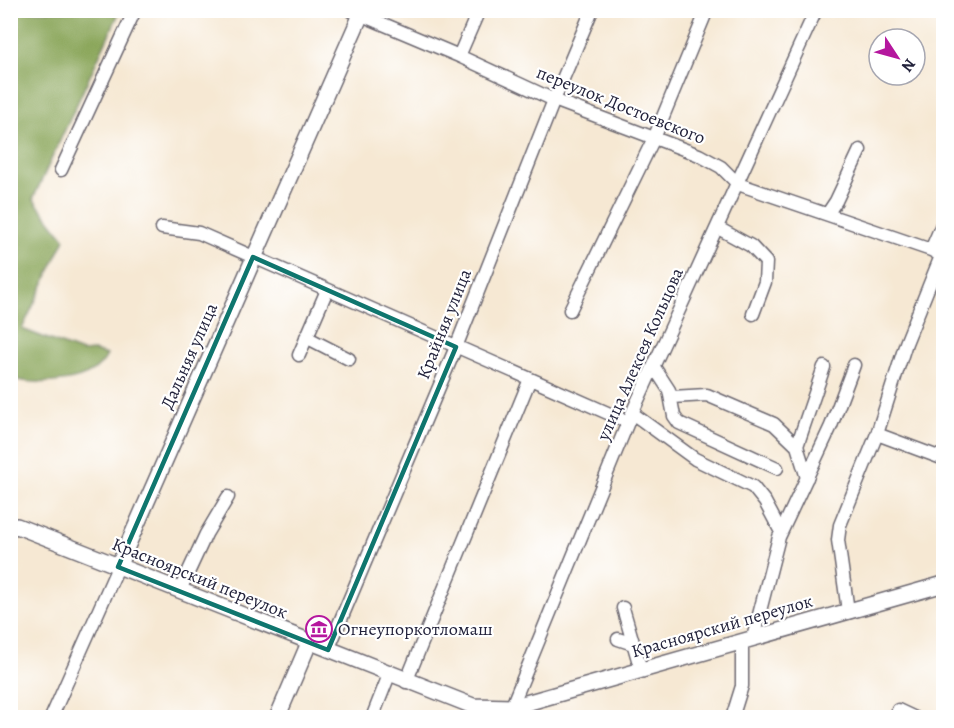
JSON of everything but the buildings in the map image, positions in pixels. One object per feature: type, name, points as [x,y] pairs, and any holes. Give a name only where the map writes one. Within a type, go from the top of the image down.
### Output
[{"type":"main road","name":"Дальняя улица","points":[[118,567],[358,12]]},
{"type":"main road","name":"Красноярский переулок","points":[[10,528],[16,526],[406,682],[473,706],[514,714],[641,670],[944,584]]},
{"type":"main road","points":[[277,717],[309,643]]},
{"type":"street","points":[[61,170],[135,10]]},
{"type":"street","points":[[459,56],[479,10]]},
{"type":"street","name":"Крайняя улица","points":[[328,650],[456,347],[592,10]]},
{"type":"street","points":[[570,310],[655,136],[707,10]]},
{"type":"street","name":"улица Алексея Кольцова","points":[[514,714],[630,417],[816,10]]},
{"type":"street","name":"переулок Достоевского","points":[[358,12],[554,100],[655,136],[713,162],[738,184],[828,213],[938,254]]},
{"type":"street","points":[[828,213],[860,150]]},
{"type":"street","points":[[848,611],[838,540],[840,525],[877,434],[938,254],[944,220]]},
{"type":"street","points":[[162,228],[199,233],[530,379],[630,417],[663,435],[707,466],[753,487],[781,532]]},
{"type":"street","points":[[718,228],[752,246],[765,262],[765,282],[753,314]]},
{"type":"street","points":[[299,355],[327,290]]},
{"type":"street","points":[[306,337],[349,359]]},
{"type":"street","points":[[732,717],[742,686],[748,639],[773,553],[831,426],[854,365]]},
{"type":"street","points":[[654,367],[677,398],[674,416],[663,435]]},
{"type":"street","points":[[797,446],[824,367]]},
{"type":"street","points":[[406,682],[530,379]]},
{"type":"street","points":[[677,398],[703,394],[774,424],[797,446],[807,478]]},
{"type":"street","points":[[674,416],[688,429],[777,468]]},
{"type":"street","points":[[877,434],[944,459]]},
{"type":"street","points":[[180,590],[206,534],[228,497]]},
{"type":"street","name":"Дальняя улица","points":[[51,717],[118,567]]},
{"type":"street","points":[[623,608],[641,670]]},
{"type":"street","points":[[618,639],[633,644]]},
{"type":"street","points":[[372,717],[389,675]]},
{"type":"street","points":[[898,710],[915,717]]},
{"type":"highlighted area","points":[[253,257],[456,347],[328,650],[118,567]]},
{"type":"green space","points":[[10,11],[120,11],[33,199],[65,239],[22,329],[82,352],[94,351],[107,355],[90,373],[64,381],[35,382],[11,379]]},
{"type":"place","name":"Огнеупоркотломаш","points":[[319,629]]}]
